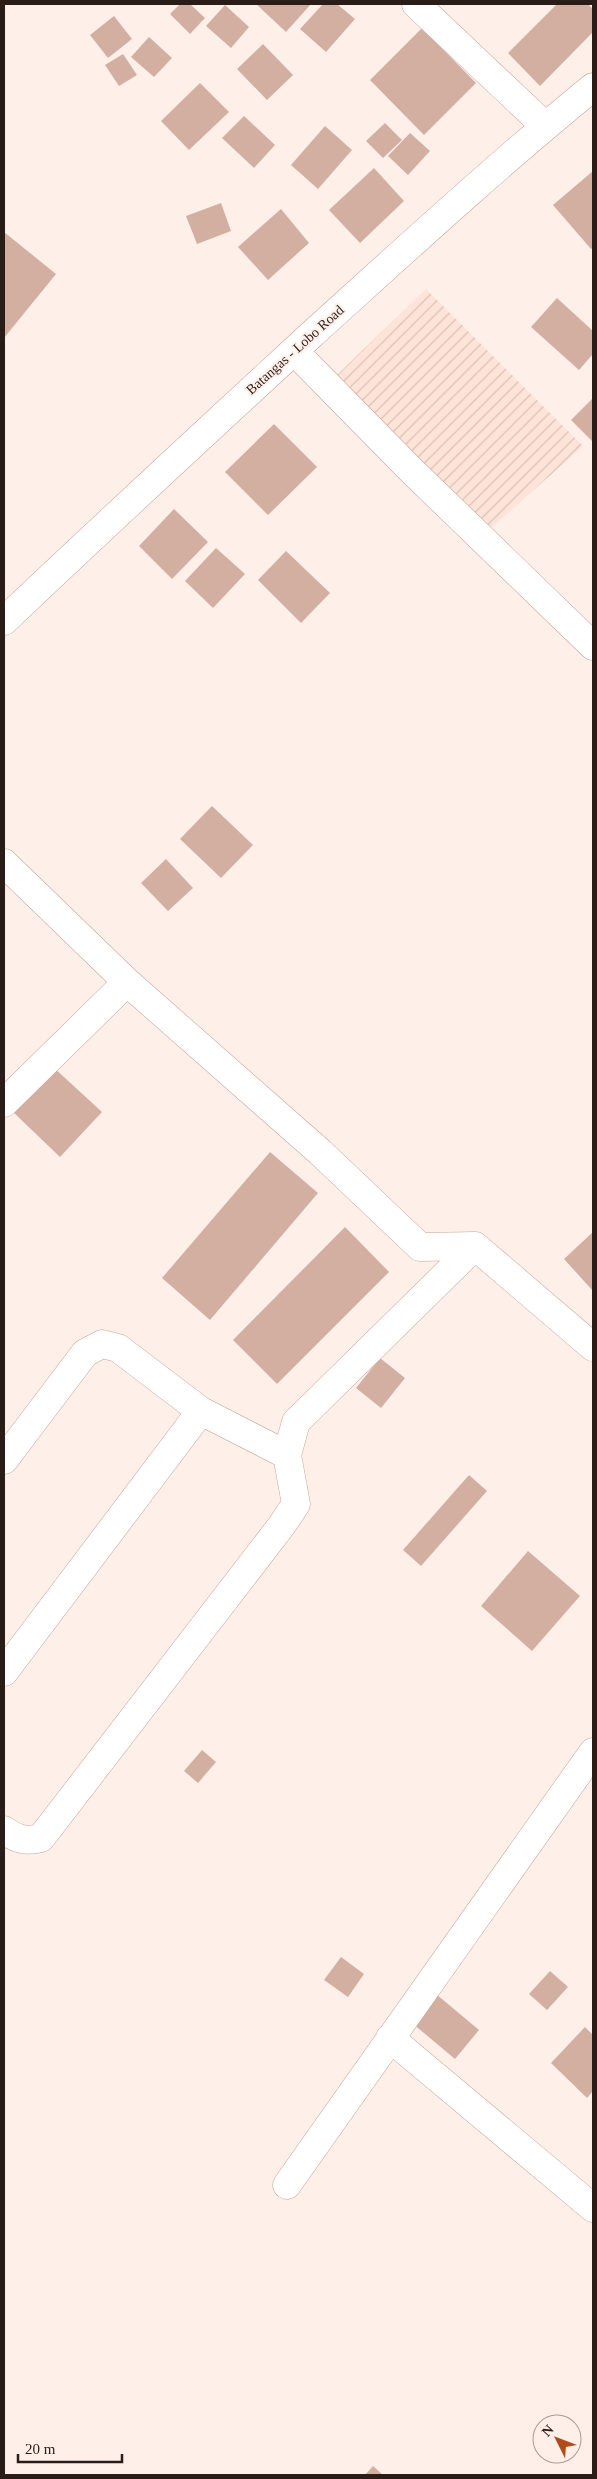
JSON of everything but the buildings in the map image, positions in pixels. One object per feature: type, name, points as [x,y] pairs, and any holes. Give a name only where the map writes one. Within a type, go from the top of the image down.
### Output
[{"type":"street","points":[[416,4],[545,126]]},
{"type":"street","name":"Batangas - Lobo Road","points":[[4,621],[159,473],[545,126],[593,87]]},
{"type":"street","points":[[294,351],[411,470],[593,646]]},
{"type":"street","points":[[4,863],[127,982],[320,1152],[420,1247],[475,1246],[593,1347]]},
{"type":"street","points":[[4,1103],[127,982]]},
{"type":"street","points":[[4,1830],[12,1836],[29,1842],[41,1838],[282,1525],[296,1504],[287,1454],[296,1422],[475,1246]]},
{"type":"street","points":[[4,1460],[85,1353],[102,1344],[118,1348],[200,1411],[287,1454]]},
{"type":"street","points":[[4,1672],[200,1411]]},
{"type":"street","points":[[288,2185],[593,1752]]},
{"type":"street","points":[[390,2038],[593,2208]]},
{"type":"shaded area","points":[[426,289],[583,446],[489,530],[336,376]]}]
